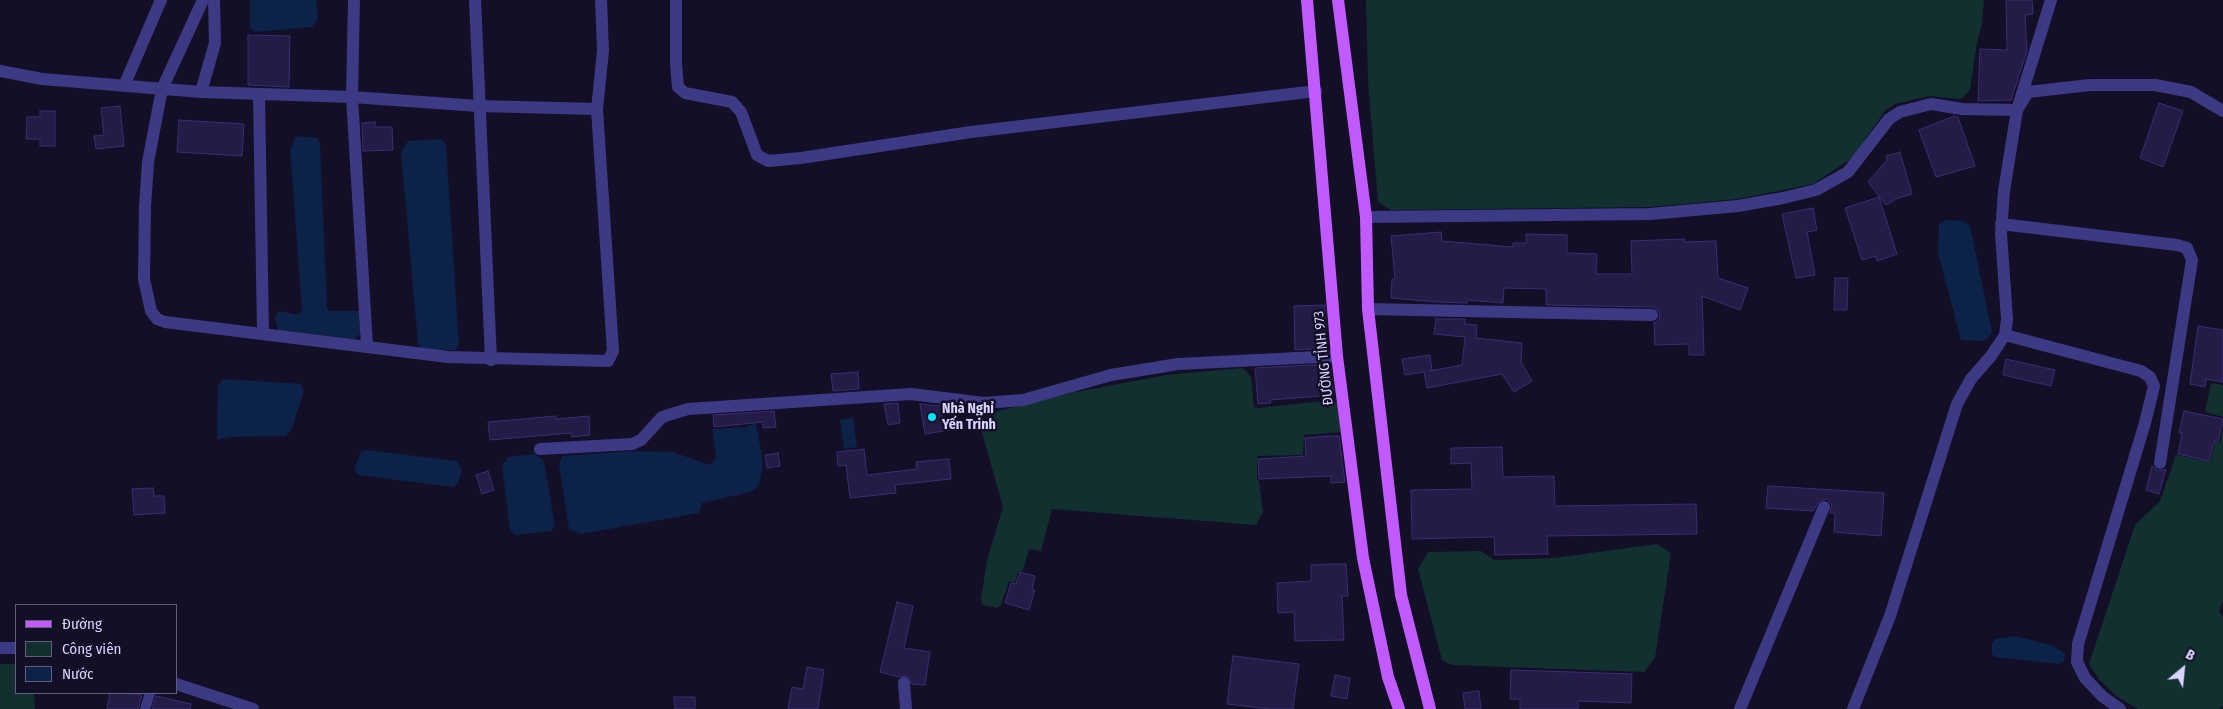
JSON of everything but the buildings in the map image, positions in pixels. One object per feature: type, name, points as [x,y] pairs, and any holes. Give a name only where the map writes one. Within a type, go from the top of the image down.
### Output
[{"type":"main road","name":"ĐƯỜNG TỈNH 973","points":[[1308,0],[1337,356],[1363,558],[1388,677],[1399,709]]},
{"type":"main road","points":[[1338,0],[1366,217],[1368,309],[1401,595],[1430,709]]},
{"type":"street","points":[[124,86],[160,0]]},
{"type":"street","points":[[202,0],[162,89],[148,162],[144,279],[151,311],[157,319],[164,322],[448,357],[490,360],[608,361],[613,354],[598,109],[603,51],[601,0]]},
{"type":"street","points":[[202,92],[216,43],[214,0]]},
{"type":"street","points":[[354,0],[352,98],[367,346]]},
{"type":"street","points":[[475,0],[490,360]]},
{"type":"street","points":[[676,0],[678,86],[685,93],[732,102],[741,112],[757,155],[768,162],[971,132],[1316,91]]},
{"type":"street","points":[[1853,709],[1890,616],[1957,404],[1971,379],[1991,356],[2005,335],[2006,319],[2001,224],[2004,191],[2017,110],[2050,0]]},
{"type":"street","points":[[0,71],[42,79],[202,92],[352,98],[478,106],[598,109]]},
{"type":"street","points":[[2017,110],[2028,92],[2090,85],[2155,85],[2191,92],[2223,110]]},
{"type":"street","points":[[259,95],[263,333]]},
{"type":"street","points":[[1366,217],[1650,214],[1738,206],[1816,190],[1840,178],[1858,161],[1889,119],[1912,108],[1932,104],[1962,109],[2017,110]]},
{"type":"street","points":[[2001,224],[2177,245],[2187,248],[2192,260],[2160,463]]},
{"type":"street","points":[[1368,309],[1652,315]]},
{"type":"street","points":[[2005,335],[2141,371],[2150,377],[2154,386],[2145,423],[2078,644],[2077,662],[2085,678],[2102,696],[2120,709]]},
{"type":"street","points":[[540,449],[632,444],[641,440],[662,417],[688,409],[910,394],[984,403],[1023,400],[1111,375],[1178,364],[1337,356]]},
{"type":"street","points":[[1740,709],[1824,507]]},
{"type":"street","points":[[0,648],[15,648]]},
{"type":"street","points":[[904,683],[906,709]]},
{"type":"street","points":[[178,685],[253,709]]},
{"type":"lane","points":[[145,709],[150,694]]},
{"type":"green space","points":[[1366,0],[1984,0],[1982,24],[1977,42],[1970,90],[1961,99],[1929,96],[1895,104],[1885,111],[1852,158],[1813,184],[1737,199],[1650,207],[1391,210],[1378,202],[1368,81]]},
{"type":"green space","points":[[1243,368],[1251,377],[1254,407],[1333,400],[1338,405],[1341,432],[1304,435],[1303,455],[1257,456],[1257,479],[1259,481],[1263,512],[1256,525],[1052,509],[1041,551],[1029,549],[1023,570],[1018,572],[1015,583],[1009,581],[1001,605],[997,608],[982,605],[981,599],[987,560],[1003,507],[980,425],[990,413],[1071,393],[1166,375]]},
{"type":"green space","points":[[2211,383],[2223,385],[2223,417],[2205,412]]},
{"type":"green space","points":[[2223,428],[2223,601],[2219,611],[2223,617],[2223,706],[2219,709],[2138,709],[2116,696],[2099,679],[2089,664],[2135,525],[2160,501],[2176,455],[2210,462],[2215,442],[2220,443]]},
{"type":"green space","points":[[1657,544],[1671,553],[1655,658],[1644,672],[1452,665],[1442,660],[1418,569],[1428,552],[1481,551],[1494,560],[1554,558]]},
{"type":"green space","points":[[0,664],[15,664],[15,694],[34,694],[35,709],[0,709]]},
{"type":"water","points":[[250,0],[316,0],[318,19],[312,27],[255,32],[250,28]]},
{"type":"water","points":[[296,136],[317,138],[320,143],[327,308],[330,311],[361,311],[364,330],[355,339],[278,330],[275,317],[279,311],[298,315],[302,309],[290,150]]},
{"type":"water","points":[[442,139],[446,145],[459,345],[455,350],[423,350],[418,344],[401,152],[408,141]]},
{"type":"water","points":[[1946,220],[1963,221],[1970,226],[1992,332],[1988,338],[1982,341],[1961,340],[1938,253],[1939,224]]},
{"type":"water","points":[[224,379],[301,384],[304,391],[292,428],[286,436],[230,437],[217,440],[218,385]]},
{"type":"water","points":[[853,418],[857,447],[844,449],[840,420]]},
{"type":"water","points":[[756,423],[763,462],[759,486],[750,492],[702,503],[699,513],[581,534],[569,529],[559,466],[562,456],[633,451],[673,452],[710,465],[716,458],[712,429],[746,427]]},
{"type":"water","points":[[366,450],[457,461],[462,469],[459,482],[453,487],[358,475],[354,470],[360,453]]},
{"type":"water","points":[[535,454],[544,461],[555,527],[551,531],[516,535],[510,531],[502,466],[508,457]]},
{"type":"water","points":[[2016,636],[2054,646],[2065,654],[2064,661],[2059,664],[1995,657],[1992,654],[1992,643],[1996,639]]},
{"type":"place","name":"Nhà Nghỉ Yến Trinh","points":[[932,417]]}]
